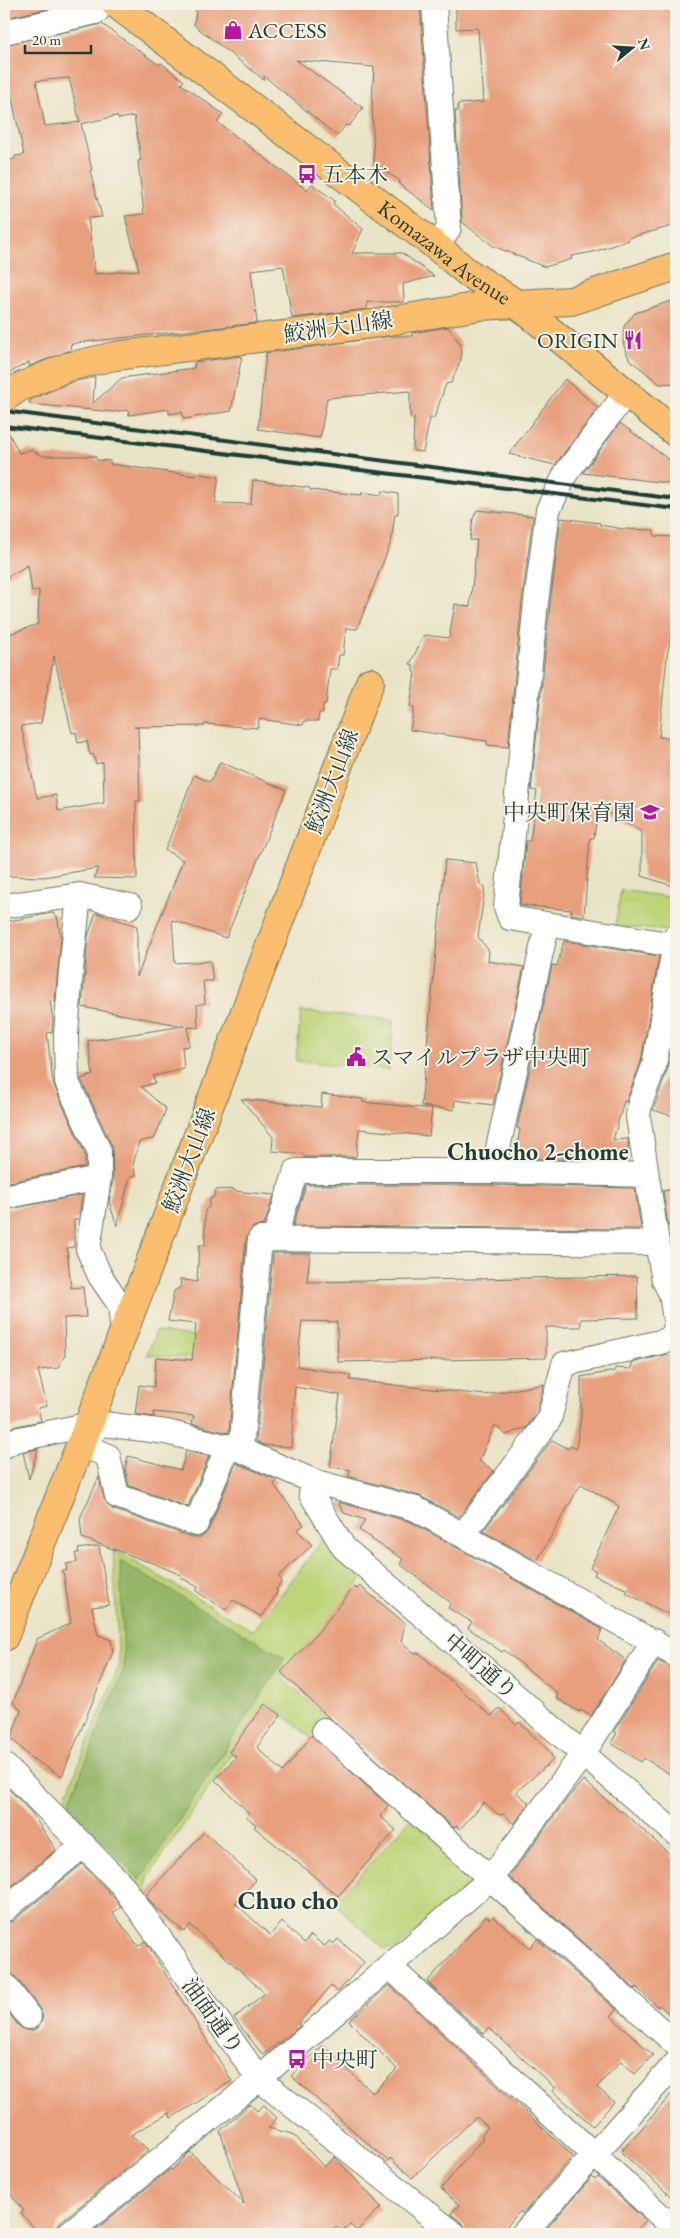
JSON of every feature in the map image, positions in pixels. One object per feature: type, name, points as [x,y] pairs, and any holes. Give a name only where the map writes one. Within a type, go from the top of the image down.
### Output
[{"type":"main road","name":"Komazawa Avenue","points":[[116,4],[437,247],[467,272],[517,304],[676,433]]},
{"type":"main road","name":"鮫洲大山線","points":[[4,398],[20,386],[67,367],[115,356],[371,324],[480,306],[571,302],[676,266]]},
{"type":"main road","name":"鮫洲大山線","points":[[4,1637],[93,1423],[123,1332],[370,682]]},
{"type":"street","points":[[4,32],[96,12],[103,4]]},
{"type":"street","points":[[434,4],[449,228],[437,247]]},
{"type":"street","points":[[462,1535],[549,1420],[564,1364],[665,1341],[672,1336],[676,1326],[671,1294],[664,1280],[657,1243],[638,1116],[640,1103],[654,1066],[668,1041],[675,941],[547,925],[510,918],[506,907],[536,602],[548,510],[566,473],[626,393]]},
{"type":"street","points":[[79,895],[66,1035],[67,1082],[99,1151],[99,1178],[88,1249],[100,1276],[120,1305],[123,1332]]},
{"type":"street","points":[[4,906],[79,895],[130,906]]},
{"type":"street","points":[[493,1171],[547,925]]},
{"type":"street","points":[[274,1239],[296,1171],[493,1171],[646,1174]]},
{"type":"street","points":[[4,1197],[99,1178]]},
{"type":"street","points":[[93,1423],[88,1447],[108,1456],[117,1496],[196,1524],[234,1448],[260,1239],[657,1243]]},
{"type":"street","points":[[4,1446],[15,1440],[93,1423],[166,1432],[234,1448],[313,1481],[416,1509],[676,1655]]},
{"type":"street","name":"中町通り","points":[[313,1481],[310,1494],[344,1548],[676,1834]]},
{"type":"street","points":[[68,2234],[259,2079],[490,1879],[583,1754],[654,1642]]},
{"type":"street","points":[[324,1730],[676,2044]]},
{"type":"street","name":"油面通り","points":[[4,1765],[122,1886],[259,2079],[454,2234]]},
{"type":"street","points":[[4,1910],[84,1845]]},
{"type":"street","points":[[390,1967],[676,2230]]},
{"type":"street","points":[[4,1984],[29,2017]]},
{"type":"street","points":[[523,2234],[676,2063]]},
{"type":"green space","points":[[621,890],[676,898],[676,909],[671,931],[615,926]]},
{"type":"green space","points":[[301,1011],[394,1020],[389,1070],[296,1061]]},
{"type":"green space","points":[[156,1331],[200,1337],[199,1358],[147,1355]]},
{"type":"green space","points":[[324,1538],[362,1578],[284,1680],[328,1719],[310,1737],[267,1702],[148,1877],[146,1894],[61,1808],[119,1666],[113,1549],[253,1631]]},
{"type":"green space","points":[[120,1561],[285,1658],[140,1880],[68,1805],[124,1668]]},
{"type":"green space","points":[[411,1819],[470,1872],[470,1883],[397,1949],[384,1949],[334,1903]]},
{"type":"building","points":[[4,4],[46,4],[47,9],[4,18]]},
{"type":"building","points":[[197,4],[420,4],[434,210],[399,184],[400,181],[374,164],[372,101],[374,67],[296,60],[363,108],[349,126],[346,125],[337,136],[264,76],[264,80],[194,25]]},
{"type":"building","points":[[461,4],[676,4],[676,225],[628,238],[629,240],[593,252],[571,256],[572,259],[545,267],[493,246],[462,222],[455,111],[458,111],[458,104],[483,102],[478,28],[456,29],[456,6],[461,6]]},
{"type":"building","points":[[102,24],[159,65],[161,63],[184,81],[181,84],[223,114],[217,122],[307,190],[312,184],[335,201],[333,204],[363,229],[352,253],[402,253],[434,276],[403,284],[404,302],[367,302],[367,309],[292,318],[283,266],[251,270],[257,323],[76,343],[70,345],[71,350],[29,366],[29,362],[4,376],[4,161],[15,159],[15,156],[24,155],[8,80],[4,81],[4,45]],"holes":[[[69,78],[80,122],[45,126],[36,81]],[[116,116],[119,119],[134,116],[141,160],[138,161],[144,214],[125,216],[139,270],[95,274],[88,218],[102,217],[90,171],[92,170],[81,124]]]},
{"type":"building","points":[[671,301],[676,372],[674,383],[660,384],[629,359],[623,343],[624,326],[635,313]]},
{"type":"building","points":[[448,327],[461,345],[461,359],[451,383],[446,384],[434,418],[430,418],[423,452],[413,451],[414,418],[410,417],[410,391],[327,398],[320,438],[258,429],[266,353],[391,336],[412,336],[412,333]]},
{"type":"building","points":[[242,356],[231,411],[184,419],[182,412],[169,414],[169,409],[129,415],[128,410],[113,412],[30,404],[30,400],[72,382],[95,377],[93,403],[122,378],[194,368],[195,362]]},
{"type":"building","points":[[565,379],[598,408],[555,465],[509,454]]},
{"type":"building","points":[[620,423],[676,465],[676,484],[583,473]]},
{"type":"building","points":[[4,424],[19,453],[30,450],[43,456],[95,456],[97,460],[110,461],[110,464],[196,476],[196,473],[219,477],[215,503],[251,504],[253,480],[310,488],[310,490],[362,495],[362,492],[381,495],[382,491],[398,494],[398,514],[395,514],[391,542],[357,629],[346,628],[343,655],[339,655],[337,669],[330,669],[326,704],[323,704],[323,713],[319,713],[318,721],[304,721],[303,725],[259,719],[258,728],[205,724],[205,726],[134,727],[138,728],[140,801],[136,801],[137,879],[94,878],[98,868],[44,877],[4,876],[4,636],[38,624],[39,590],[32,592],[28,565],[4,579]],"holes":[[[54,656],[72,733],[76,732],[78,743],[87,741],[90,755],[93,754],[96,764],[103,762],[104,803],[58,811],[56,795],[37,798],[21,726],[41,723]]]},
{"type":"building","points":[[477,510],[533,516],[522,601],[508,747],[487,745],[487,741],[410,730],[414,707],[410,707],[415,672],[413,672],[413,665],[410,664],[424,635],[449,638],[455,604],[470,607],[477,540],[470,540],[473,519]]},
{"type":"building","points":[[561,518],[600,523],[600,525],[623,529],[653,530],[655,536],[676,537],[676,576],[673,599],[676,600],[676,614],[667,655],[659,737],[676,739],[676,887],[642,876],[642,832],[598,807],[594,838],[590,838],[584,916],[571,914],[572,910],[520,905],[526,841],[530,841],[537,791],[531,790],[550,604]]},
{"type":"building","points":[[220,762],[286,790],[226,938],[172,920],[175,963],[210,961],[213,981],[203,981],[205,1003],[197,1005],[198,1028],[188,1027],[189,1046],[182,1047],[184,1069],[153,1076],[155,1083],[141,1087],[166,1109],[155,1138],[139,1142],[133,1165],[136,1175],[130,1177],[117,1226],[109,1202],[113,1178],[112,1146],[81,1079],[93,1075],[88,1041],[184,1026],[82,1007],[88,936],[96,913],[137,926],[137,977],[183,860],[165,850],[194,775],[210,782]]},
{"type":"building","points":[[445,860],[476,863],[480,884],[485,887],[478,937],[489,951],[488,961],[524,967],[493,1105],[455,1100],[454,1110],[421,1106]]},
{"type":"building","points":[[52,913],[57,916],[61,938],[55,1002],[50,1001],[53,1020],[52,1032],[47,1033],[53,1083],[85,1154],[85,1167],[4,1183],[4,1015],[6,1014],[4,922]]},
{"type":"building","points":[[564,941],[659,956],[641,1062],[626,1102],[624,1101],[613,1140],[628,1139],[628,1161],[515,1158],[520,1129],[517,1128],[552,965],[557,966]]},
{"type":"building","points":[[676,1017],[676,1117],[653,1110],[668,1068]]},
{"type":"building","points":[[322,1094],[363,1099],[363,1102],[432,1109],[429,1136],[359,1129],[356,1157],[304,1157],[304,1154],[272,1151],[273,1137],[241,1099],[321,1107]]},
{"type":"building","points":[[306,1185],[493,1185],[635,1188],[641,1229],[293,1226]]},
{"type":"building","points":[[234,1189],[234,1191],[274,1195],[264,1225],[253,1227],[246,1238],[229,1433],[192,1424],[194,1416],[154,1412],[154,1417],[135,1414],[139,1385],[154,1387],[156,1357],[192,1360],[196,1324],[168,1321],[174,1291],[181,1287],[180,1279],[197,1282],[199,1245],[205,1245],[205,1210],[209,1207],[210,1199],[213,1198],[216,1190]]},
{"type":"building","points":[[676,1189],[676,1224],[668,1226],[663,1191]]},
{"type":"building","points":[[82,1195],[79,1219],[74,1220],[74,1247],[67,1248],[71,1288],[83,1287],[86,1317],[64,1318],[65,1355],[58,1368],[38,1370],[47,1406],[38,1408],[41,1421],[4,1430],[4,1210]]},
{"type":"building","points":[[273,1253],[310,1253],[307,1282],[637,1276],[638,1318],[581,1319],[581,1327],[546,1327],[546,1358],[338,1362],[337,1322],[302,1321],[297,1366],[350,1375],[350,1380],[485,1395],[544,1384],[536,1414],[527,1427],[506,1435],[495,1425],[479,1461],[494,1471],[459,1517],[420,1496],[348,1476],[351,1470],[330,1467],[340,1395],[295,1387],[291,1447],[264,1445],[256,1441]]},
{"type":"building","points":[[676,1350],[676,1618],[626,1593],[628,1590],[594,1575],[596,1571],[590,1568],[619,1506],[581,1484],[537,1561],[483,1531],[552,1440],[568,1449],[570,1446],[576,1449],[581,1416],[581,1377],[615,1371],[615,1368],[631,1369],[632,1363],[668,1354]]},
{"type":"building","points":[[38,1449],[29,1479],[23,1452]]},
{"type":"building","points":[[186,1451],[209,1456],[188,1507],[129,1486],[125,1469],[128,1456],[181,1470]]},
{"type":"building","points":[[236,1463],[277,1480],[274,1485],[304,1525],[297,1530],[312,1545],[278,1577],[282,1580],[276,1590],[278,1591],[262,1617],[233,1600],[226,1610],[196,1591],[198,1587],[180,1577],[181,1575],[82,1538],[80,1518],[99,1477],[104,1499],[112,1509],[198,1538],[209,1529]]},
{"type":"building","points":[[338,1502],[411,1522],[602,1629],[598,1640],[626,1660],[591,1716],[580,1710],[579,1712],[556,1698],[558,1694],[504,1650],[502,1652],[468,1628],[472,1622],[448,1608],[451,1603],[400,1564],[403,1559],[359,1530],[365,1520],[344,1513]]},
{"type":"building","points":[[99,1546],[109,1605],[92,1607],[98,1635],[111,1640],[113,1652],[62,1776],[31,1758],[11,1738],[21,1710],[13,1703],[37,1639],[71,1623],[63,1571],[67,1570],[66,1564],[77,1562],[75,1553],[79,1553],[78,1549]]},
{"type":"building","points":[[360,1586],[405,1623],[401,1642],[415,1653],[419,1653],[491,1716],[499,1708],[516,1725],[519,1722],[550,1752],[553,1760],[516,1792],[529,1803],[514,1824],[504,1814],[499,1815],[484,1802],[460,1829],[456,1826],[454,1828],[329,1718],[281,1672],[319,1631],[354,1587],[357,1589]]},
{"type":"building","points":[[658,1661],[676,1669],[676,1778],[644,1758],[641,1762],[611,1743],[617,1733],[614,1731]]},
{"type":"building","points":[[265,1704],[281,1715],[257,1747],[283,1772],[312,1735],[388,1806],[380,1816],[396,1830],[338,1896],[254,1827],[256,1825],[246,1816],[249,1813],[215,1780],[236,1757],[229,1752]]},
{"type":"building","points":[[583,1780],[622,1811],[676,1860],[676,2020],[636,1987],[635,1989],[509,1877]]},
{"type":"building","points":[[4,1784],[31,1812],[56,1850],[4,1892]]},
{"type":"building","points":[[204,1832],[256,1880],[235,1903],[270,1935],[282,1922],[304,1943],[311,1935],[324,1946],[330,1941],[333,1944],[338,1939],[364,1962],[338,1992],[331,1986],[298,2024],[300,2026],[263,2055],[234,2018],[265,1993],[190,1925],[184,1932],[151,1903],[146,1895]]},
{"type":"building","points":[[82,1864],[121,1907],[113,1913],[138,1946],[145,1941],[232,2081],[171,2118],[169,2113],[131,2135],[149,2150],[59,2223],[55,2234],[39,2234],[21,2213],[24,2211],[4,2186],[4,2006],[24,2030],[31,2031],[38,2028],[43,2016],[40,2009],[15,1976],[4,1970],[4,1923],[13,1921]]},
{"type":"building","points":[[486,1916],[490,1919],[493,1916],[529,1948],[537,1939],[617,2010],[611,2016],[653,2055],[635,2074],[621,2061],[597,2087],[614,2102],[593,2126],[553,2091],[555,2088],[489,2028],[484,2034],[427,1982]]},
{"type":"building","points":[[389,1985],[573,2156],[522,2214],[520,2211],[500,2234],[467,2234],[463,2224],[451,2214],[459,2205],[441,2189],[483,2138],[481,2136],[488,2127],[476,2117],[412,2178],[390,2158],[388,2161],[291,2076],[322,2046],[373,2093],[397,2069],[349,2021]]},
{"type":"building","points":[[676,2089],[676,2201],[621,2152]]},
{"type":"building","points":[[250,2104],[257,2111],[264,2105],[277,2118],[268,2128],[293,2134],[324,2167],[335,2157],[381,2207],[357,2231],[350,2225],[342,2231],[336,2226],[327,2234],[90,2234],[170,2169],[172,2170],[190,2152],[244,2204],[220,2131]]},
{"type":"building","points":[[592,2177],[595,2180],[598,2177],[645,2220],[634,2234],[596,2234],[589,2228],[583,2234],[542,2234]]},
{"type":"railway","points":[[4,411],[676,499]]},
{"type":"railway","points":[[4,426],[676,509]]},
{"type":"place","name":"ACCESS","points":[[233,30]]},
{"type":"place","name":"五本木","points":[[307,174]]},
{"type":"place","name":"ORIGIN","points":[[633,340]]},
{"type":"place","name":"中央町保育園","points":[[650,812]]},
{"type":"place","name":"スマイルプラザ中央町","points":[[356,1057]]},
{"type":"place","name":"中央町","points":[[297,2059]]},
{"type":"district","name":"Chuocho 2-chome","points":[[538,1151]]},
{"type":"district","name":"Chuo cho","points":[[288,1900]]}]
